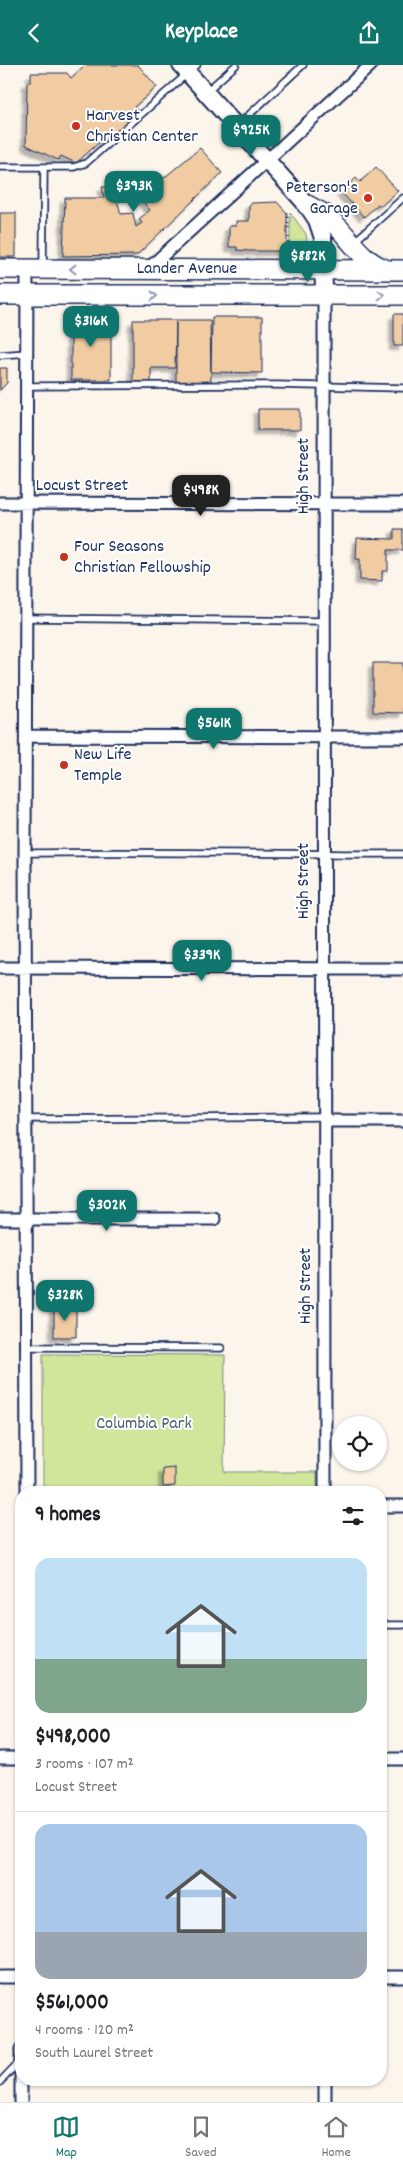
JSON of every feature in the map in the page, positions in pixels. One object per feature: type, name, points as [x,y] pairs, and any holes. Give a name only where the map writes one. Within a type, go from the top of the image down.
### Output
[{"type":"main road","points":[[299,209],[325,214],[367,259],[397,270]]},
{"type":"main road","name":"Lander Avenue","points":[[0,269],[397,270]]},
{"type":"main road","name":"Lander Avenue","points":[[0,295],[403,295]]},
{"type":"street","points":[[148,269],[372,65]]},
{"type":"street","name":"High Street","points":[[188,68],[205,92],[266,161],[299,209],[317,220],[323,234],[325,1486]]},
{"type":"street","points":[[27,1486],[26,386],[27,296],[35,269]]},
{"type":"street","name":"Locust Street","points":[[0,503],[403,503]]},
{"type":"street","points":[[26,736],[403,737]]},
{"type":"street","points":[[0,968],[403,969]]},
{"type":"street","points":[[325,1119],[403,1121]]},
{"type":"street","points":[[0,1219],[214,1219]]},
{"type":"street","points":[[387,1506],[403,1506]]},
{"type":"street","points":[[0,1758],[15,1758]]},
{"type":"street","points":[[387,1759],[403,1759]]},
{"type":"street","points":[[0,1977],[15,1977]]},
{"type":"street","points":[[387,1977],[403,1977]]},
{"type":"street","points":[[21,2086],[21,2102]]},
{"type":"street","points":[[325,2086],[325,2102]]},
{"type":"lane","points":[[205,92],[236,65]]},
{"type":"lane","points":[[236,127],[303,65]]},
{"type":"lane","points":[[0,167],[77,166],[92,160],[188,68]]},
{"type":"lane","points":[[35,269],[44,167]]},
{"type":"lane","points":[[352,244],[403,198]]},
{"type":"lane","points":[[0,355],[27,353]]},
{"type":"lane","points":[[26,386],[277,385],[403,388]]},
{"type":"lane","points":[[26,618],[323,621]]},
{"type":"lane","points":[[25,853],[119,851],[179,854],[403,854]]},
{"type":"lane","points":[[27,1119],[325,1119]]},
{"type":"lane","points":[[27,1347],[220,1348]]},
{"type":"lane","points":[[387,1625],[403,1625]]},
{"type":"lane","points":[[0,2082],[15,2067]]},
{"type":"path","points":[[289,255],[288,217],[299,209]]},
{"type":"green space","points":[[292,215],[306,234],[308,248],[303,253],[295,253],[295,244],[290,244],[290,218]]},
{"type":"green space","name":"Columbia Park","points":[[43,1354],[225,1355],[224,1472],[317,1472],[317,1486],[43,1486]]},
{"type":"building","name":"Harvest Christian Center","points":[[85,65],[138,65],[157,87],[134,107],[140,113],[106,143],[103,139],[76,163],[61,156],[58,160],[26,145],[27,82],[31,82],[31,73],[67,73],[71,78]]},
{"type":"building","points":[[200,148],[222,173],[137,255],[63,256],[65,198],[104,198],[102,187],[113,186],[121,214],[133,213],[136,227],[142,223],[139,219],[150,210],[140,198]]},
{"type":"building","name":"Peterson's Garage","points":[[376,167],[398,191],[381,206],[378,204],[364,217],[341,192],[356,178],[360,182]]},
{"type":"building","points":[[277,202],[287,213],[287,251],[250,251],[229,247],[229,226],[236,226],[236,221],[249,221],[249,205],[252,203]]},
{"type":"building","points":[[0,213],[16,213],[16,257],[0,257]]},
{"type":"building","points":[[394,314],[403,314],[403,346],[394,346]]},
{"type":"building","points":[[77,316],[111,317],[111,380],[71,380],[71,321]]},
{"type":"building","points":[[212,317],[262,317],[262,373],[211,372]]},
{"type":"building","points":[[133,320],[176,320],[175,368],[151,368],[151,384],[133,384]]},
{"type":"building","points":[[176,320],[210,320],[211,383],[176,383]]},
{"type":"building","points":[[0,368],[7,368],[7,383],[0,390]]},
{"type":"building","points":[[258,409],[300,409],[300,430],[258,430]]},
{"type":"building","points":[[394,529],[403,529],[403,550],[388,550],[388,571],[382,571],[382,581],[360,580],[360,559],[356,559],[357,538],[394,539]]},
{"type":"building","points":[[373,663],[403,663],[403,713],[373,712]]},
{"type":"building","points":[[54,1306],[76,1306],[76,1337],[54,1337]]},
{"type":"building","points":[[175,1468],[175,1486],[163,1486],[163,1469]]},
{"type":"place","name":"Harvest Christian Center","points":[[76,126]]},
{"type":"place","name":"Peterson's Garage","points":[[368,198]]},
{"type":"place","name":"Four Seasons Christian Fellowship","points":[[64,557]]},
{"type":"place","name":"New Life Temple","points":[[64,765]]}]
